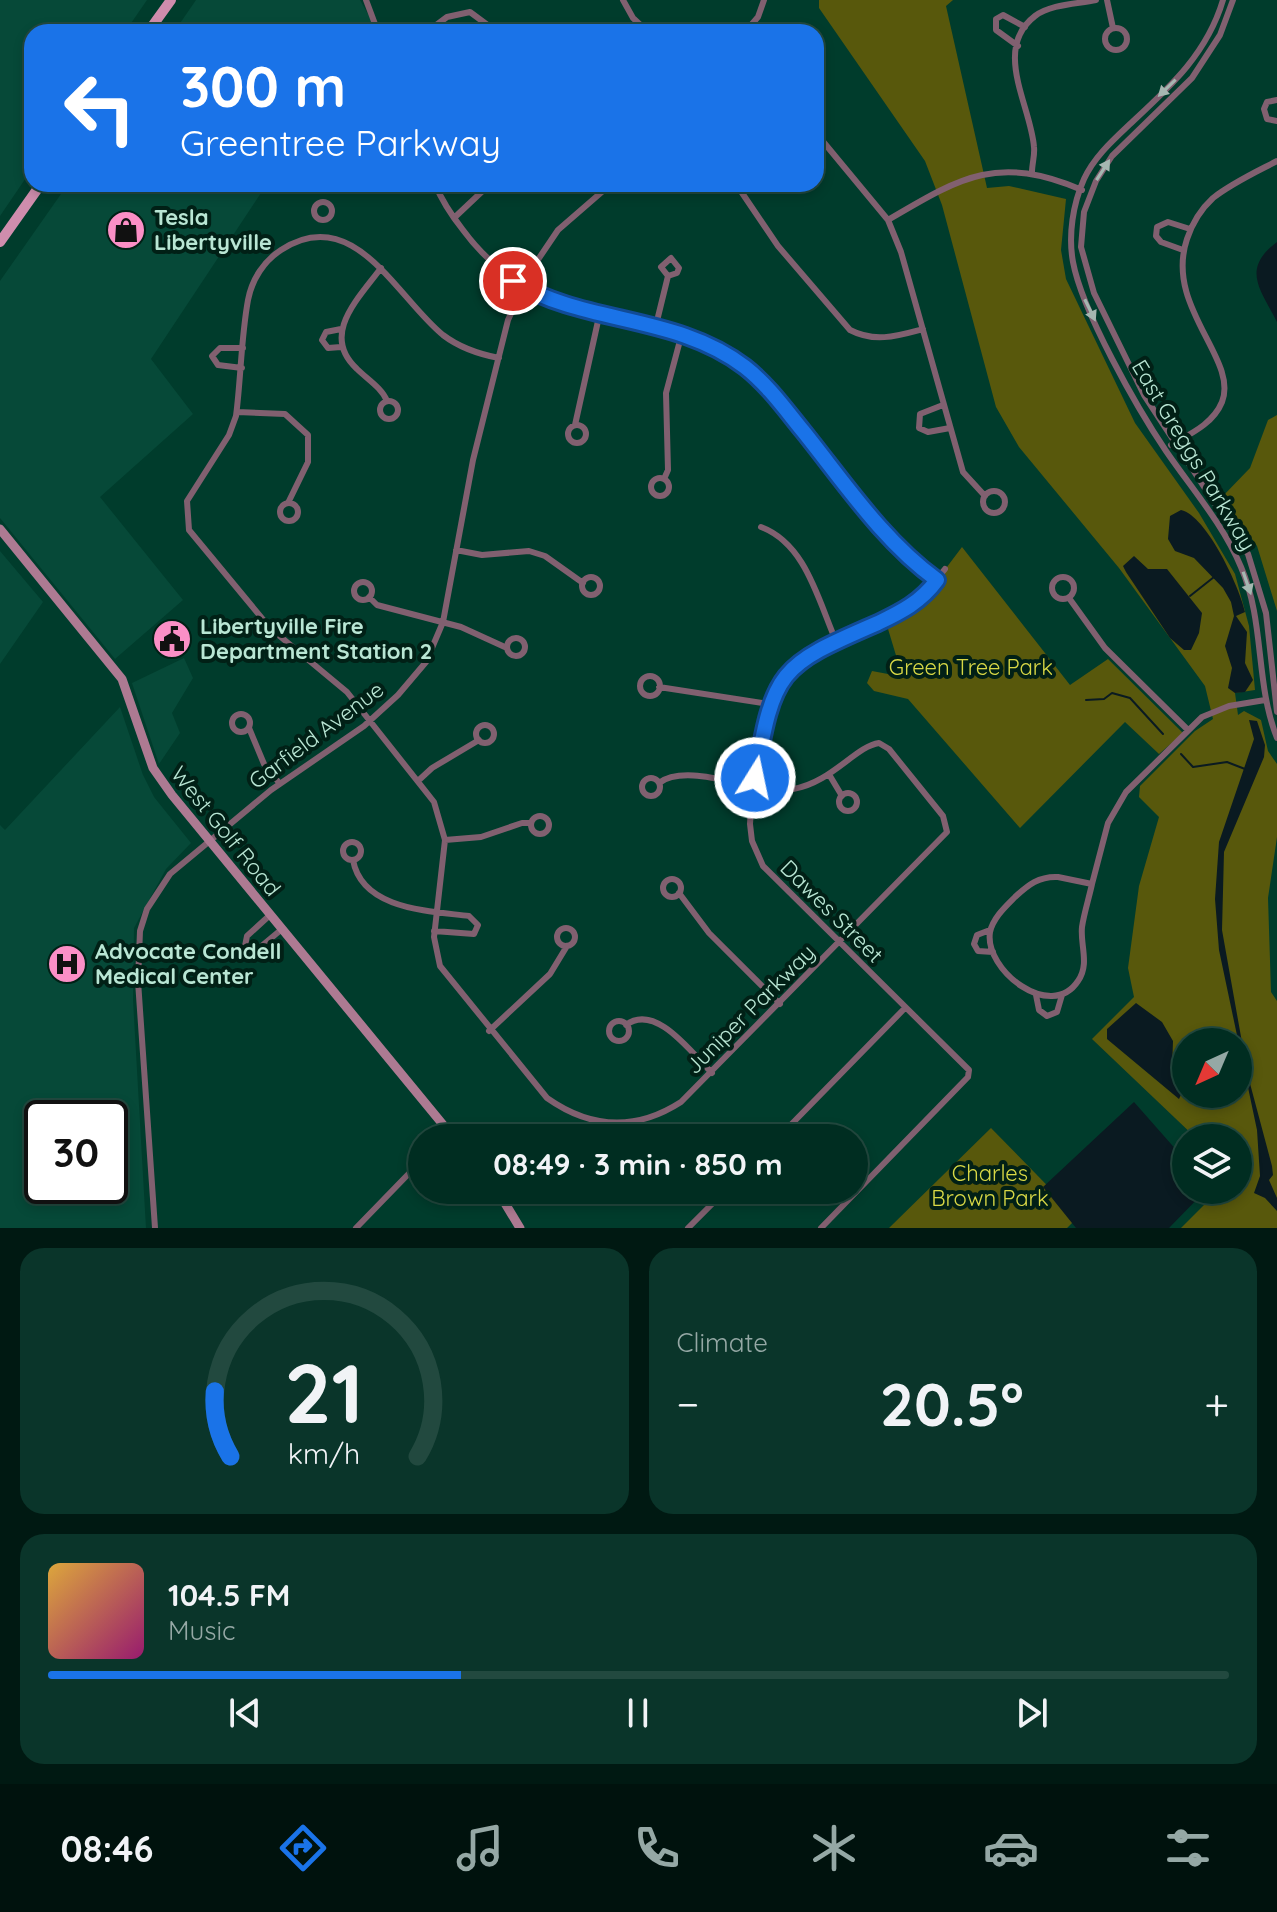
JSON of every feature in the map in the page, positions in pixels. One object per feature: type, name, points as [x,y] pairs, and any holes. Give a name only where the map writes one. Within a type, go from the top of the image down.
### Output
[{"type":"main road","points":[[154,24],[171,0]]},
{"type":"main road","points":[[0,242],[35,192]]},
{"type":"street","points":[[366,0],[375,24]]},
{"type":"street","points":[[623,0],[628,12],[640,24]]},
{"type":"street","points":[[752,24],[764,0]]},
{"type":"street","points":[[1032,172],[1034,147],[1014,67],[1025,27],[1048,9],[1096,0]]},
{"type":"street","points":[[1107,0],[1113,28]]},
{"type":"street","name":"East Greggs Parkway","points":[[1223,0],[1217,20],[1197,56],[1091,166],[1081,190],[1071,244],[1080,289],[1127,385],[1164,449],[1210,511],[1242,568],[1256,618],[1269,700]]},
{"type":"street","name":"East Greggs Parkway","points":[[1233,0],[1220,35],[1201,66],[1112,156],[1089,193],[1081,231],[1089,280],[1144,395],[1235,530],[1256,575],[1266,613],[1269,700]]},
{"type":"street","points":[[438,24],[447,17],[470,12],[486,24]]},
{"type":"street","points":[[1018,46],[996,30],[996,19],[1003,15],[1025,27]]},
{"type":"street","points":[[1277,100],[1267,102],[1264,109],[1267,119],[1277,121]]},
{"type":"street","points":[[824,143],[888,220],[901,252],[963,472],[985,496]]},
{"type":"street","points":[[1164,449],[1213,417],[1224,391],[1217,362],[1184,294],[1183,250],[1190,229],[1211,200],[1277,161]]},
{"type":"street","points":[[888,220],[951,183],[968,177],[1032,172],[1089,193]]},
{"type":"street","points":[[439,192],[454,218],[496,269],[523,287],[567,304],[682,333],[725,353],[759,379],[899,550],[937,580]]},
{"type":"street","points":[[454,218],[482,192]]},
{"type":"street","name":"Garfield Avenue","points":[[155,1228],[137,950],[147,909],[159,888],[209,841],[280,784],[370,721],[426,662],[443,622],[473,460],[508,320],[523,287],[558,230],[602,192]]},
{"type":"street","points":[[741,192],[778,246],[850,330],[863,337],[886,338],[923,329]]},
{"type":"street","points":[[323,220],[323,239],[357,248],[381,268],[447,338],[465,349],[499,358]]},
{"type":"street","points":[[1183,250],[1161,242],[1157,227],[1168,222],[1190,229]]},
{"type":"street","name":"Juniper Parkway","points":[[323,239],[290,244],[262,268],[248,299],[237,412],[229,435],[187,501],[189,530],[270,628],[333,678],[419,780],[440,814],[445,840],[434,931],[440,966],[489,1031],[547,1098],[580,1117],[605,1123],[621,1124],[666,1112],[712,1073],[944,838],[947,823],[884,744],[874,743],[830,776]]},
{"type":"street","points":[[381,268],[341,329],[341,347],[350,362],[387,401]]},
{"type":"street","points":[[656,325],[668,276]]},
{"type":"street","points":[[575,425],[600,312]]},
{"type":"street","points":[[341,329],[329,330],[322,340],[328,348],[341,347]]},
{"type":"street","points":[[664,479],[668,470],[668,377],[682,333]]},
{"type":"street","points":[[242,368],[218,365],[212,356],[220,348],[243,348]]},
{"type":"street","points":[[943,405],[920,414],[919,428],[928,432],[950,428]]},
{"type":"street","points":[[237,412],[285,414],[308,435],[308,462],[288,503]]},
{"type":"street","points":[[761,527],[778,533],[796,552],[836,641]]},
{"type":"street","name":"West Golf Road","points":[[0,529],[122,679],[153,768],[439,1124]]},
{"type":"street","points":[[456,550],[482,555],[529,551],[545,556],[583,583]]},
{"type":"street","name":"Dawes Street","points":[[821,1228],[968,1077],[969,1070],[763,866],[752,841],[750,824],[769,704],[790,669],[811,652],[903,612],[945,569]]},
{"type":"street","points":[[369,597],[377,605],[443,622],[507,648]]},
{"type":"street","points":[[1069,598],[1105,648],[1187,729]]},
{"type":"street","points":[[659,687],[769,704]]},
{"type":"street","points":[[1269,700],[1277,712]]},
{"type":"street","points":[[1092,884],[1058,877],[1036,880],[999,913],[990,930],[997,960],[1036,995],[1039,1010],[1047,1016],[1057,1012],[1062,995],[1076,984],[1084,966],[1083,923],[1108,823],[1118,802],[1187,729],[1217,709],[1269,700]]},
{"type":"street","points":[[1269,700],[1277,738]]},
{"type":"street","points":[[249,728],[264,764],[280,784]]},
{"type":"street","points":[[419,780],[432,768],[479,740]]},
{"type":"street","points":[[659,783],[677,774],[792,789],[830,776],[842,796]]},
{"type":"street","points":[[445,840],[481,837],[522,823],[531,823]]},
{"type":"street","points":[[353,860],[355,869],[386,900],[472,917],[478,928],[468,936],[434,931]]},
{"type":"street","points":[[679,893],[709,933],[780,1004]]},
{"type":"street","points":[[270,915],[247,936],[245,946],[248,950],[258,949],[282,929]]},
{"type":"street","points":[[990,930],[977,935],[974,944],[978,951],[993,952]]},
{"type":"street","points":[[489,1031],[550,974],[567,946]]},
{"type":"street","points":[[1036,995],[1062,995]]},
{"type":"street","points":[[792,1124],[904,1009]]},
{"type":"street","points":[[626,1025],[638,1019],[660,1024],[712,1073]]},
{"type":"street","points":[[356,1228],[408,1174]]},
{"type":"street","points":[[505,1204],[517,1227]]},
{"type":"street","points":[[688,1228],[712,1204]]},
{"type":"shaded area","points":[[0,0],[147,0],[130,24],[24,24],[24,181],[0,216]]},
{"type":"shaded area","points":[[196,0],[360,0],[373,23],[372,24],[180,24]]},
{"type":"shaded area","points":[[62,192],[262,192],[151,359],[193,414],[100,497],[183,600],[115,659],[0,518],[0,281]]},
{"type":"shaded area","points":[[0,551],[43,602],[0,664]]},
{"type":"shaded area","points":[[184,658],[193,678],[172,713],[180,733],[159,764],[132,683]]},
{"type":"shaded area","name":"Advocate Condell Medical Center","points":[[120,707],[143,775],[154,797],[191,843],[166,869],[134,928],[133,1000],[146,1228],[0,1228],[0,825],[5,830]]},
{"type":"green space","points":[[819,0],[953,0],[946,6],[987,188],[1009,186],[1066,199],[1061,250],[1066,279],[1135,423],[1199,513],[1235,574],[1249,626],[1255,690],[1235,693],[1238,715],[1244,711],[1261,720],[1268,751],[1277,764],[1277,837],[1268,898],[1271,992],[1277,1001],[1277,1228],[1181,1228],[1205,1204],[1252,1204],[1252,1124],[1181,1124],[1092,1039],[1134,997],[1128,968],[1139,886],[1159,817],[1139,797],[1140,786],[1195,731],[1213,719],[1205,686],[1119,568],[1019,447],[996,407],[942,205],[925,161],[819,8]]},
{"type":"green space","points":[[1277,415],[1277,611],[1257,546],[1222,497],[1250,468],[1268,420]]},
{"type":"green space","name":"Green Tree Park","points":[[962,547],[1070,685],[1108,659],[1183,733],[1159,754],[1125,722],[1020,828],[908,699],[874,691],[867,683],[872,671],[888,674],[898,662],[885,619],[931,588]]},
{"type":"green space","name":"Charles Brown Park","points":[[991,1128],[1078,1217],[1067,1228],[889,1228]]},
{"type":"water","points":[[1277,242],[1277,322],[1260,289],[1257,270],[1259,261]]},
{"type":"water","points":[[1181,510],[1191,515],[1211,539],[1242,601],[1245,612],[1236,616],[1247,632],[1245,663],[1253,680],[1245,692],[1235,693],[1228,688],[1232,668],[1225,646],[1234,616],[1231,602],[1223,588],[1194,558],[1175,551],[1168,539],[1170,516]]},
{"type":"water","points":[[1134,556],[1148,569],[1167,569],[1202,613],[1199,633],[1191,650],[1184,650],[1170,638],[1126,572],[1123,566]]},
{"type":"water","points":[[1249,720],[1257,721],[1265,745],[1264,757],[1224,852],[1222,930],[1239,1028],[1235,1028],[1219,950],[1215,899],[1219,842],[1254,739]]},
{"type":"water","points":[[1136,1003],[1162,1022],[1172,1039],[1172,1093],[1107,1039],[1107,1029]]},
{"type":"water","points":[[1252,1091],[1272,1166],[1273,1175],[1269,1180],[1277,1198],[1277,1211],[1265,1198],[1254,1193],[1260,1176]]},
{"type":"water","points":[[1134,1102],[1172,1145],[1172,1204],[1192,1204],[1169,1228],[1076,1228],[1043,1187]]},
{"type":"waterway","points":[[1190,596],[1214,577]]},
{"type":"waterway","points":[[1086,700],[1104,699],[1112,693],[1130,698],[1163,734]]},
{"type":"waterway","points":[[1181,754],[1193,767],[1227,762],[1245,769]]},
{"type":"place","name":"Tesla Libertyville","points":[[126,230]]},
{"type":"place","name":"Libertyville Fire Department Station 2","points":[[172,639]]},
{"type":"place","name":"Advocate Condell Medical Center","points":[[67,964]]},
{"type":"route","points":[[513,281],[567,304],[667,328],[702,340],[745,367],[771,392],[899,550],[937,580],[924,596],[903,612],[811,652],[790,669],[769,704],[755,778]]}]
